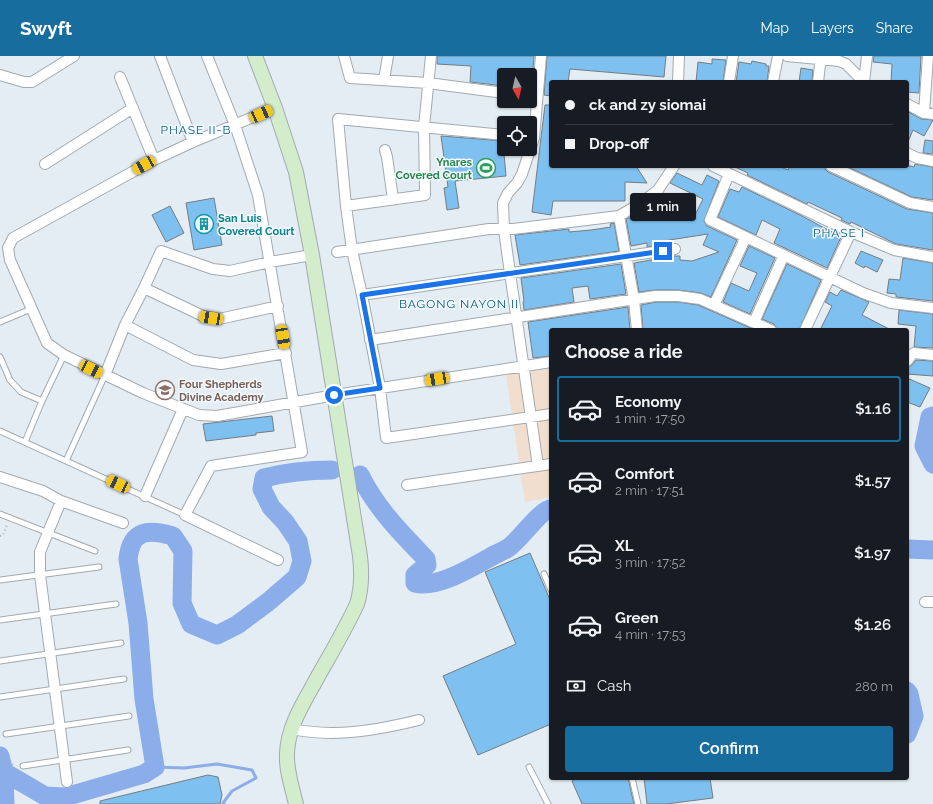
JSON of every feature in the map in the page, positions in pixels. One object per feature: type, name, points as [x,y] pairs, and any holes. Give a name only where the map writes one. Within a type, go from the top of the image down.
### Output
[{"type":"street","points":[[0,74],[24,82],[32,82],[74,56]]},
{"type":"street","points":[[160,56],[193,142]]},
{"type":"street","points":[[207,56],[235,125],[258,195],[302,452],[211,466],[185,515],[278,560]]},
{"type":"street","points":[[255,56],[275,108],[296,172],[312,256],[362,574],[361,591],[354,610],[306,698],[292,729],[287,752],[287,765],[296,804]]},
{"type":"street","points":[[344,56],[350,78],[428,83],[497,92]]},
{"type":"street","points":[[384,80],[388,56]]},
{"type":"street","points":[[346,206],[425,195],[424,126],[431,56]]},
{"type":"street","points":[[537,82],[542,56]]},
{"type":"street","points":[[678,80],[679,56]]},
{"type":"street","points":[[729,80],[733,56]]},
{"type":"street","points":[[773,80],[778,56]]},
{"type":"street","points":[[787,56],[839,61],[846,64],[862,80]]},
{"type":"street","points":[[864,80],[867,56]]},
{"type":"street","points":[[909,105],[929,113],[928,56]]},
{"type":"street","points":[[818,80],[820,58]]},
{"type":"street","points":[[120,77],[154,160]]},
{"type":"street","points":[[45,164],[133,108]]},
{"type":"street","points":[[275,108],[154,160],[13,238],[8,248],[10,260],[47,343],[64,355],[105,375],[183,409],[199,415],[217,416],[334,395],[549,362]]},
{"type":"street","points":[[497,134],[424,126],[338,119],[346,206],[352,250],[380,388],[386,438],[549,414]]},
{"type":"street","points":[[385,150],[393,199]]},
{"type":"street","points":[[909,154],[917,158],[933,161]]},
{"type":"street","points":[[527,156],[522,174],[517,183],[508,193],[503,203],[504,230],[538,466]]},
{"type":"street","points":[[337,252],[489,229],[504,230],[619,216],[641,203],[658,190],[673,168]]},
{"type":"street","points":[[717,168],[851,232],[894,250],[933,257]]},
{"type":"street","points":[[836,168],[910,203],[933,207]]},
{"type":"street","points":[[729,174],[710,220],[863,294],[891,303],[933,308]]},
{"type":"street","points":[[619,216],[634,300],[637,328]]},
{"type":"street","points":[[807,328],[851,232]]},
{"type":"street","points":[[714,305],[746,237]]},
{"type":"street","points":[[362,295],[675,249]]},
{"type":"street","points":[[105,375],[125,325],[161,251],[214,269],[230,271],[270,262],[312,256]]},
{"type":"street","points":[[754,322],[784,255]]},
{"type":"street","points":[[144,288],[203,316],[219,319],[278,306]]},
{"type":"street","points":[[370,340],[655,296],[678,296],[700,299],[767,328]]},
{"type":"street","points":[[125,325],[193,360],[221,364],[286,353]]},
{"type":"street","points":[[909,358],[914,352],[933,355]]},
{"type":"street","points":[[145,496],[183,409]]},
{"type":"street","points":[[407,485],[549,464]]},
{"type":"street","points":[[0,477],[43,491],[61,501],[123,523]]},
{"type":"street","points":[[61,501],[40,552],[40,575],[67,782]]},
{"type":"street","points":[[292,729],[319,734],[337,733],[394,726],[419,720]]},
{"type":"lane","points":[[0,322],[31,309]]},
{"type":"lane","points":[[25,442],[42,401],[64,355]]},
{"type":"lane","points":[[0,357],[10,380],[21,392],[42,401]]},
{"type":"lane","points":[[66,460],[105,375]]},
{"type":"lane","points":[[0,431],[185,515]]},
{"type":"lane","points":[[0,514],[95,551]]},
{"type":"lane","points":[[0,580],[100,567]]},
{"type":"lane","points":[[544,574],[549,585]]},
{"type":"lane","points":[[0,620],[116,604]]},
{"type":"lane","points":[[0,660],[121,643]]},
{"type":"lane","points":[[0,697],[124,679]]},
{"type":"lane","points":[[6,734],[129,716]]},
{"type":"lane","points":[[23,766],[128,750]]},
{"type":"lane","points":[[529,767],[548,804]]},
{"type":"lane","points":[[632,780],[638,804]]},
{"type":"path","points":[[0,536],[3,535],[10,518]]},
{"type":"path","points":[[0,755],[9,764]]},
{"type":"shaded area","points":[[549,368],[549,497],[525,502],[506,375]]},
{"type":"building","points":[[437,56],[534,56],[533,68],[497,68],[497,85],[470,82],[471,66],[437,64]]},
{"type":"building","points":[[547,56],[666,56],[664,77],[570,69],[568,80],[549,80],[549,96],[544,95]]},
{"type":"building","points":[[874,56],[921,56],[919,93],[909,92],[909,80],[891,80],[892,64],[873,62]]},
{"type":"building","points":[[712,59],[726,60],[723,80],[696,80],[698,62],[712,64]]},
{"type":"building","points":[[752,61],[769,66],[767,80],[736,80],[739,62],[751,64]]},
{"type":"building","points":[[801,68],[813,70],[812,80],[799,80]]},
{"type":"building","points":[[545,105],[549,105],[549,168],[637,168],[647,183],[625,182],[625,201],[553,201],[551,215],[532,212]]},
{"type":"building","points":[[909,112],[921,119],[933,120],[924,136],[913,130],[909,139]]},
{"type":"building","points":[[441,136],[497,140],[497,156],[504,156],[506,176],[455,181],[459,208],[447,210],[444,188],[448,187]]},
{"type":"building","points":[[925,140],[933,141],[933,154],[923,153]]},
{"type":"building","points":[[915,164],[933,167],[933,200],[912,197],[850,168],[909,168],[909,166],[914,167]]},
{"type":"building","points":[[737,168],[784,168],[788,170],[789,168],[825,168],[828,172],[907,209],[933,213],[933,250],[896,244],[851,222],[850,224],[841,220],[842,218],[808,202],[807,204],[747,175],[748,173]]},
{"type":"building","points":[[677,173],[702,185],[707,175],[719,181],[704,221],[707,226],[737,240],[711,297],[701,293],[678,290],[639,292],[634,263],[673,256],[680,256],[680,260],[692,261],[719,252],[703,245],[708,234],[663,241],[663,244],[647,247],[647,243],[631,246],[626,219],[639,215],[677,210],[678,218],[695,215],[703,199],[670,183]]},
{"type":"building","points":[[742,187],[832,232],[842,235],[827,268],[774,243],[780,229],[762,220],[756,235],[718,217],[730,189],[739,192]]},
{"type":"building","name":"San Luis Covered Court","points":[[214,198],[222,245],[194,250],[186,203]]},
{"type":"building","points":[[170,206],[184,233],[166,242],[152,215]]},
{"type":"building","points":[[614,223],[619,251],[520,265],[515,235],[569,229],[569,232],[591,230],[611,227],[610,224]]},
{"type":"building","points":[[749,246],[775,258],[750,314],[723,302],[731,283],[749,291],[757,273],[740,266]]},
{"type":"building","points":[[861,251],[883,260],[877,272],[865,266],[864,268],[855,263]]},
{"type":"building","points":[[903,258],[933,263],[933,301],[896,297],[896,294],[887,293],[889,279],[900,280]]},
{"type":"building","points":[[621,264],[626,294],[590,299],[588,286],[572,288],[574,302],[524,310],[521,278]]},
{"type":"building","points":[[787,264],[821,280],[800,328],[776,328],[774,324],[762,319]]},
{"type":"building","points":[[841,290],[869,302],[862,315],[887,328],[821,328],[832,306],[825,302],[830,292],[837,296]]},
{"type":"building","points":[[656,302],[678,302],[698,305],[750,328],[643,328],[641,305]]},
{"type":"building","points":[[628,307],[630,328],[549,328],[549,356],[533,358],[528,322]]},
{"type":"building","points":[[899,310],[933,314],[933,348],[914,347],[916,326],[898,324]]},
{"type":"building","points":[[916,360],[933,361],[933,376],[909,374],[909,366]]},
{"type":"building","points":[[909,379],[930,388],[920,407],[909,403]]},
{"type":"building","points":[[272,416],[274,431],[256,433],[256,435],[206,441],[203,424]]},
{"type":"building","points":[[530,553],[549,597],[549,725],[478,755],[443,676],[516,644],[485,572]]},
{"type":"building","points":[[208,775],[218,777],[222,795],[220,804],[100,804],[100,801]]},
{"type":"building","points":[[628,780],[634,804],[582,804],[572,781]]},
{"type":"building","points":[[644,780],[710,780],[713,798],[666,804],[647,804]]},
{"type":"waterway","points":[[933,416],[930,417],[924,446],[933,464]]},
{"type":"waterway","points":[[0,756],[4,772],[45,796],[65,797],[144,774],[155,767],[144,699],[138,623],[128,559],[133,542],[137,537],[149,532],[173,536],[183,551],[182,603],[191,624],[217,635],[237,625],[268,602],[297,577],[302,561],[298,541],[285,522],[271,507],[262,489],[264,478],[281,474],[315,470],[332,470]]},
{"type":"waterway","points":[[360,475],[366,487],[381,509],[398,530],[426,559],[427,565],[415,575],[415,583],[424,584],[443,580],[463,572],[506,549],[513,544],[536,519],[549,510]]},
{"type":"waterway","points":[[909,549],[933,550]]},
{"type":"waterway","points":[[909,694],[914,716],[909,729]]},
{"type":"waterway","points":[[155,767],[184,768],[217,764],[252,770],[256,778],[232,791],[223,803],[224,804]]},
{"type":"waterway","points":[[4,772],[5,804]]},
{"type":"place","name":"Ynares Covered Court","points":[[486,168]]},
{"type":"place","name":"San Luis Covered Court","points":[[204,224]]},
{"type":"place","name":"Four Shepherds Divine Academy","points":[[165,390]]},
{"type":"district","name":"PHASE II-B","points":[[196,130]]},
{"type":"district","name":"PHASE I","points":[[839,233]]},
{"type":"district","name":"BAGONG NAYON II","points":[[459,304]]},
{"type":"route","points":[[334,395],[380,388],[362,295],[663,251]]}]
